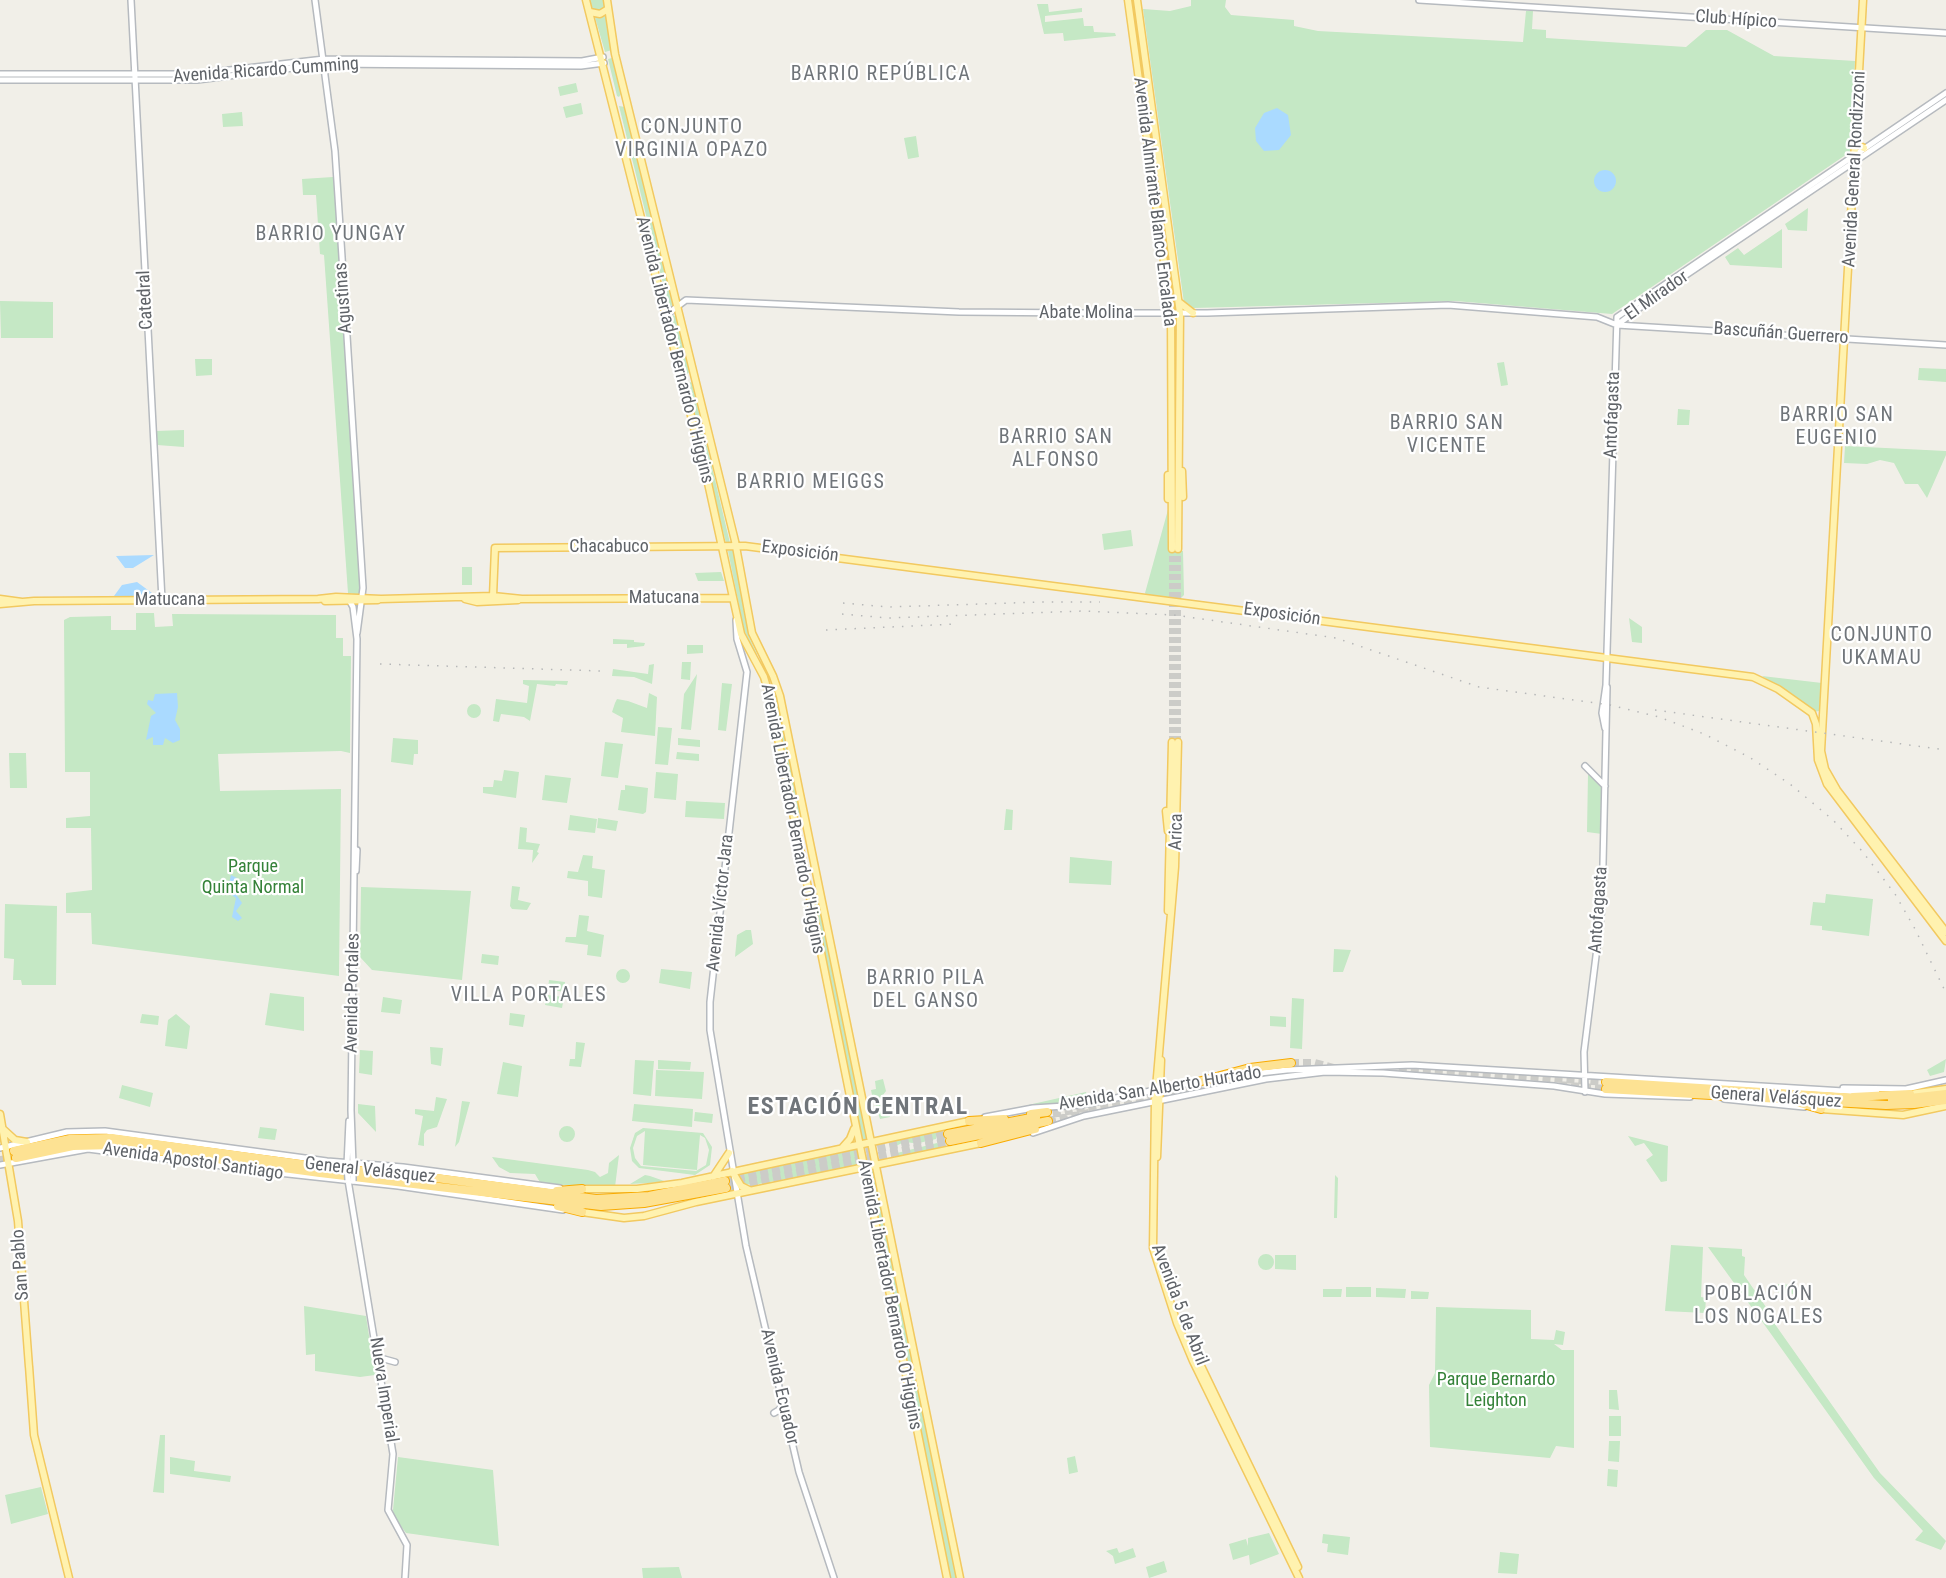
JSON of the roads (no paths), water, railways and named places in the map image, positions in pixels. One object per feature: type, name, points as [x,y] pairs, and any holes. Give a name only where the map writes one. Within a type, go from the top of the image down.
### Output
[{"type":"highway","points":[[1194,1083],[1244,1069],[1291,1063]]},
{"type":"highway","name":"General Velásquez","points":[[1946,1094],[1899,1100],[1606,1085],[1886,1105],[1946,1100]]},
{"type":"highway","points":[[1848,1097],[1910,1094]]},
{"type":"highway","points":[[1769,1097],[1821,1109]]},
{"type":"highway","points":[[969,1121],[1047,1112]]},
{"type":"highway","points":[[1036,1117],[949,1137],[1048,1121]]},
{"type":"highway","points":[[981,1143],[1035,1129]]},
{"type":"highway","name":"General Velásquez","points":[[13,1158],[70,1139],[102,1137],[534,1195]]},
{"type":"highway","name":"General Velásquez","points":[[13,1158],[73,1146],[105,1144],[269,1166],[534,1195],[588,1198],[617,1199],[649,1196],[726,1184]]},
{"type":"highway","points":[[221,1147],[263,1158]]},
{"type":"highway","points":[[226,1167],[269,1166]]},
{"type":"highway","points":[[534,1195],[582,1189]]},
{"type":"highway","points":[[534,1195],[582,1212]]},
{"type":"main road","name":"Catedral","points":[[131,0],[162,600]]},
{"type":"main road","name":"Agustinas","points":[[315,0],[335,151],[361,599]]},
{"type":"main road","name":"Avenida Libertador Bernardo O'Higgins","points":[[586,0],[612,95],[708,483],[736,612],[744,642],[768,689],[947,1578]]},
{"type":"main road","name":"Avenida Libertador Bernardo O'Higgins","points":[[607,0],[615,54],[724,494],[751,630],[778,688],[960,1578]]},
{"type":"main road","name":"Avenida Almirante Blanco Encalada","points":[[1128,0],[1171,313],[1175,549]]},
{"type":"main road","name":"Avenida Almirante Blanco Encalada","points":[[1137,0],[1180,313],[1175,453]]},
{"type":"main road","name":"Club Hípico","points":[[1419,0],[1946,33]]},
{"type":"main road","name":"Avenida General Rondizzoni","points":[[1818,730],[1823,710],[1846,338],[1863,0]]},
{"type":"main road","points":[[590,12],[600,14],[608,9]]},
{"type":"main road","points":[[603,60],[611,53],[615,54]]},
{"type":"main road","name":"Avenida Ricardo Cumming","points":[[0,80],[232,73],[322,62],[552,63],[603,60]]},
{"type":"main road","name":"Avenida Ricardo Cumming","points":[[0,74],[134,75]]},
{"type":"main road","name":"El Mirador","points":[[1855,157],[1864,148],[1946,93]]},
{"type":"main road","points":[[612,95],[626,101]]},
{"type":"main road","name":"El Mirador","points":[[1617,326],[1616,319],[1621,313],[1855,157],[1946,100]]},
{"type":"main road","points":[[1856,144],[1864,148]]},
{"type":"main road","points":[[1159,226],[1168,225]]},
{"type":"main road","name":"El Mirador","points":[[1617,326],[1629,314],[1726,245]]},
{"type":"main road","name":"Abate Molina","points":[[677,305],[686,300],[963,312],[1129,313],[1448,305],[1597,317],[1617,326]]},
{"type":"main road","points":[[1178,301],[1193,313]]},
{"type":"main road","points":[[666,315],[677,305]]},
{"type":"main road","points":[[1129,313],[1131,321]]},
{"type":"main road","points":[[1140,313],[1141,321]]},
{"type":"main road","points":[[1597,317],[1621,313]]},
{"type":"main road","name":"Bascuñán Guerrero","points":[[1617,326],[1946,345]]},
{"type":"main road","name":"Antofagasta","points":[[1585,1092],[1581,1075],[1601,917],[1605,728],[1608,697],[1606,658],[1617,326]]},
{"type":"main road","points":[[1175,453],[1182,497]]},
{"type":"main road","points":[[1168,499],[1175,453]]},
{"type":"main road","points":[[708,483],[724,494]]},
{"type":"main road","name":"Exposición","points":[[723,547],[736,546],[1192,602],[1756,677],[1812,713]]},
{"type":"main road","name":"Chacabuco","points":[[493,596],[495,548],[723,547]]},
{"type":"main road","points":[[488,602],[493,596]]},
{"type":"main road","name":"Matucana","points":[[0,604],[162,600],[465,599],[493,596],[522,599]]},
{"type":"main road","name":"Matucana","points":[[465,599],[488,602],[522,599],[734,598]]},
{"type":"main road","name":"Matucana","points":[[0,599],[23,602]]},
{"type":"main road","name":"Avenida Portales","points":[[348,599],[357,633]]},
{"type":"main road","name":"Avenida Portales","points":[[350,1165],[354,876],[357,864],[355,819],[357,633],[361,599]]},
{"type":"main road","name":"Avenida Víctor Jara","points":[[736,612],[737,639],[747,672],[709,1014],[736,1194]]},
{"type":"main road","points":[[1823,710],[1817,714],[1812,713],[1818,730],[1822,760],[1833,783],[1946,932]]},
{"type":"main road","points":[[1818,730],[1814,753],[1830,789],[1946,941]]},
{"type":"main road","name":"Arica","points":[[1154,1237],[1157,1101],[1177,828],[1175,742],[1169,921]]},
{"type":"main road","points":[[1585,766],[1605,786]]},
{"type":"main road","points":[[1833,783],[1840,789]]},
{"type":"main road","points":[[1177,828],[1182,785]]},
{"type":"main road","points":[[791,811],[798,817],[805,815]]},
{"type":"main road","points":[[1166,811],[1170,839]]},
{"type":"main road","points":[[1895,874],[1904,893]]},
{"type":"main road","name":"Avenida San Alberto Hurtado","points":[[350,1165],[403,1167],[545,1187],[646,1188],[713,1177],[748,1167],[1031,1108],[1081,1106],[1194,1083],[1263,1072],[1382,1065],[1910,1094],[1946,1089]]},
{"type":"main road","name":"Avenida San Alberto Hurtado","points":[[628,1218],[1039,1131],[1075,1118],[1278,1077],[1350,1071],[1544,1086],[1585,1092],[1718,1099],[1903,1115],[1946,1106]]},
{"type":"main road","points":[[1836,1090],[1850,1087],[1911,1089],[1946,1080]]},
{"type":"main road","name":"San Pablo","points":[[0,1114],[3,1148],[13,1158],[34,1435],[69,1578]]},
{"type":"main road","points":[[840,1149],[850,1139],[855,1126]]},
{"type":"main road","points":[[3,1129],[15,1140],[27,1142]]},
{"type":"main road","name":"Avenida Apostol Santiago","points":[[3,1148],[67,1132],[97,1130],[350,1165]]},
{"type":"main road","name":"Avenida Apostol Santiago","points":[[0,1165],[13,1158],[88,1149],[628,1218]]},
{"type":"main road","points":[[713,1177],[729,1153]]},
{"type":"main road","name":"Nueva Imperial","points":[[350,1165],[353,1199],[393,1454],[388,1510],[407,1545],[405,1578]]},
{"type":"main road","points":[[739,1182],[740,1175],[748,1167]]},
{"type":"main road","points":[[732,1172],[743,1188],[751,1191]]},
{"type":"main road","name":"Avenida Ecuador","points":[[736,1194],[801,1481],[834,1578]]},
{"type":"main road","name":"Avenida 5 de Abril","points":[[1154,1237],[1156,1259],[1189,1351],[1301,1578]]},
{"type":"main road","points":[[377,1357],[395,1362]]},
{"type":"main road","points":[[907,1381],[914,1384],[920,1380]]},
{"type":"main road","points":[[909,1394],[919,1396],[924,1403]]},
{"type":"main road","points":[[774,1413],[781,1409],[783,1404]]},
{"type":"main road","points":[[924,1464],[929,1460],[936,1463]]},
{"type":"water","points":[[1277,108],[1288,115],[1291,135],[1279,150],[1264,151],[1256,141],[1255,128],[1264,113]]},
{"type":"water","points":[[1605,170],[1615,177],[1616,181],[1609,191],[1605,192],[1595,185],[1594,181],[1601,171]]},
{"type":"water","points":[[154,555],[133,568],[125,568],[116,556]]},
{"type":"water","points":[[137,582],[156,596],[114,596],[122,585]]},
{"type":"water","points":[[177,693],[178,707],[175,720],[180,729],[180,740],[173,743],[165,738],[163,745],[153,745],[153,737],[146,740],[151,716],[156,713],[147,704],[148,700],[153,701],[155,694]]},
{"type":"water","points":[[231,875],[237,878],[231,887],[242,903],[236,911],[242,918],[238,921],[232,917],[236,898],[227,892]]},
{"type":"tunnel","points":[[1172,549],[1172,742]]},
{"type":"tunnel","points":[[1178,549],[1178,742]]},
{"type":"tunnel","points":[[1291,1063],[1315,1063],[1334,1068]]},
{"type":"tunnel","points":[[1399,1067],[1606,1082]]},
{"type":"tunnel","points":[[1041,1116],[1253,1076]]},
{"type":"tunnel","points":[[1559,1085],[1606,1089]]},
{"type":"tunnel","points":[[1048,1121],[1089,1113]]},
{"type":"tunnel","points":[[725,1181],[948,1134]]},
{"type":"tunnel","points":[[726,1188],[950,1141]]},
{"type":"tunnel","points":[[0,1160],[16,1158]]},
{"type":"railway","points":[[843,603],[888,607],[1100,602]]},
{"type":"railway","points":[[842,614],[888,618],[1083,611],[1174,615],[1336,638],[1479,687],[1610,705],[1659,717],[1704,734],[1749,757],[1790,784],[1833,820],[1862,851],[1895,894],[1946,993]]},
{"type":"railway","points":[[826,630],[956,624]]},
{"type":"railway","points":[[380,664],[601,671]]},
{"type":"railway","points":[[1655,710],[1946,750]]},
{"type":"district","name":"BARRIO REPÚBLICA","points":[[881,75]]},
{"type":"district","name":"CONJUNTO VIRGINIA OPAZO","points":[[692,140]]},
{"type":"district","name":"BARRIO YUNGAY","points":[[331,235]]},
{"type":"district","name":"BARRIO SAN EUGENIO","points":[[1837,428]]},
{"type":"district","name":"BARRIO SAN VICENTE","points":[[1447,436]]},
{"type":"district","name":"BARRIO SAN ALFONSO","points":[[1056,450]]},
{"type":"district","name":"BARRIO MEIGGS","points":[[811,483]]},
{"type":"district","name":"CONJUNTO UKAMAU","points":[[1882,648]]},
{"type":"district","name":"BARRIO PILA DEL GANSO","points":[[926,990]]},
{"type":"district","name":"VILLA PORTALES","points":[[529,996]]},
{"type":"district","name":"ESTACIÓN CENTRAL","points":[[858,1108]]},
{"type":"district","name":"POBLACIÓN LOS NOGALES","points":[[1759,1306]]},
{"type":"park label","name":"Parque Quinta Normal","points":[[253,877]]},
{"type":"park label","name":"Parque Bernardo Leighton","points":[[1496,1390]]}]
